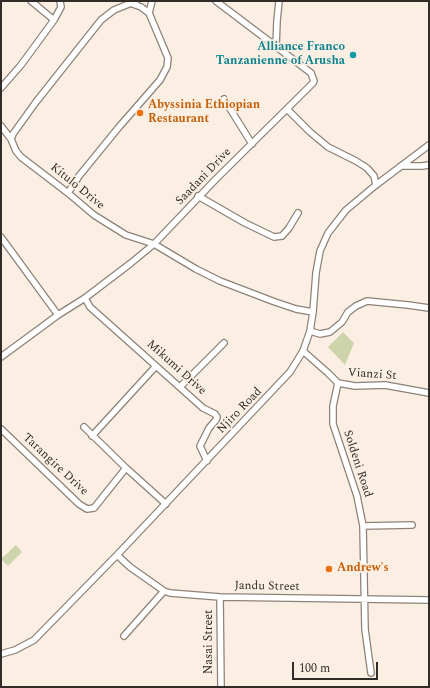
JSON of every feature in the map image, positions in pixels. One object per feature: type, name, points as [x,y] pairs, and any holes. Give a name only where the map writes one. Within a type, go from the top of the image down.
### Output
[{"type":"street","points":[[31,1],[54,20]]},
{"type":"street","points":[[1,88],[54,20],[61,7],[60,1]]},
{"type":"street","points":[[149,12],[152,1]]},
{"type":"street","name":"Saadani Drive","points":[[1,357],[58,315],[85,298],[154,244],[174,224],[198,196],[314,81],[311,73],[216,1]]},
{"type":"street","points":[[276,47],[279,1]]},
{"type":"street","points":[[11,139],[36,102],[101,20],[114,10],[133,2],[149,12],[168,58],[167,67],[160,80],[118,127],[79,176],[68,193]]},
{"type":"street","points":[[224,99],[252,144]]},
{"type":"street","points":[[287,109],[310,132],[328,147],[367,168],[374,176],[376,185]]},
{"type":"street","name":"Kitulo Drive","points":[[1,126],[11,139],[16,151],[21,157],[68,193],[94,216],[112,228],[136,239],[154,244],[196,269],[220,281],[275,302],[296,309],[313,312]]},
{"type":"street","name":"Njiro Road","points":[[1,654],[15,650],[34,640],[118,556],[276,389],[290,372],[303,351],[310,331],[317,265],[320,251],[328,233],[346,210],[429,145]]},
{"type":"street","points":[[401,166],[429,165]]},
{"type":"street","points":[[198,196],[245,223],[274,237],[282,236],[298,213]]},
{"type":"street","points":[[1,237],[58,315]]},
{"type":"street","name":"Mikumi Drive","points":[[85,298],[90,307],[203,408],[212,412],[217,417],[209,428],[200,446],[207,461]]},
{"type":"street","points":[[310,331],[320,334],[330,332],[342,322],[352,309],[367,302],[429,308]]},
{"type":"street","points":[[180,387],[224,343]]},
{"type":"street","points":[[303,351],[338,383]]},
{"type":"street","points":[[92,436],[156,366]]},
{"type":"street","name":"Vianzi St","points":[[338,383],[355,386],[385,385],[429,393]]},
{"type":"street","name":"Soldeni Road","points":[[338,383],[333,406],[333,424],[357,496],[363,526],[365,629],[371,673]]},
{"type":"street","points":[[84,427],[166,504]]},
{"type":"street","name":"Tarangire Drive","points":[[1,429],[79,504],[87,509],[94,508],[126,468]]},
{"type":"street","points":[[363,526],[412,525]]},
{"type":"street","name":"Jandu Street","points":[[118,556],[130,567],[164,591],[170,593],[220,597],[429,600]]},
{"type":"street","points":[[124,636],[164,591]]},
{"type":"street","name":"Nasai Street","points":[[220,597],[221,687]]},
{"type":"green space","points":[[343,332],[354,343],[345,365],[328,347]]},
{"type":"green space","points":[[16,545],[22,552],[8,566],[1,559]]},
{"type":"place","name":"Alliance Franco Tanzanienne of Arusha","points":[[353,55]]},
{"type":"place","name":"Abyssinia Ethiopian Restaurant","points":[[140,113]]},
{"type":"place","name":"Andrew's","points":[[329,569]]}]
